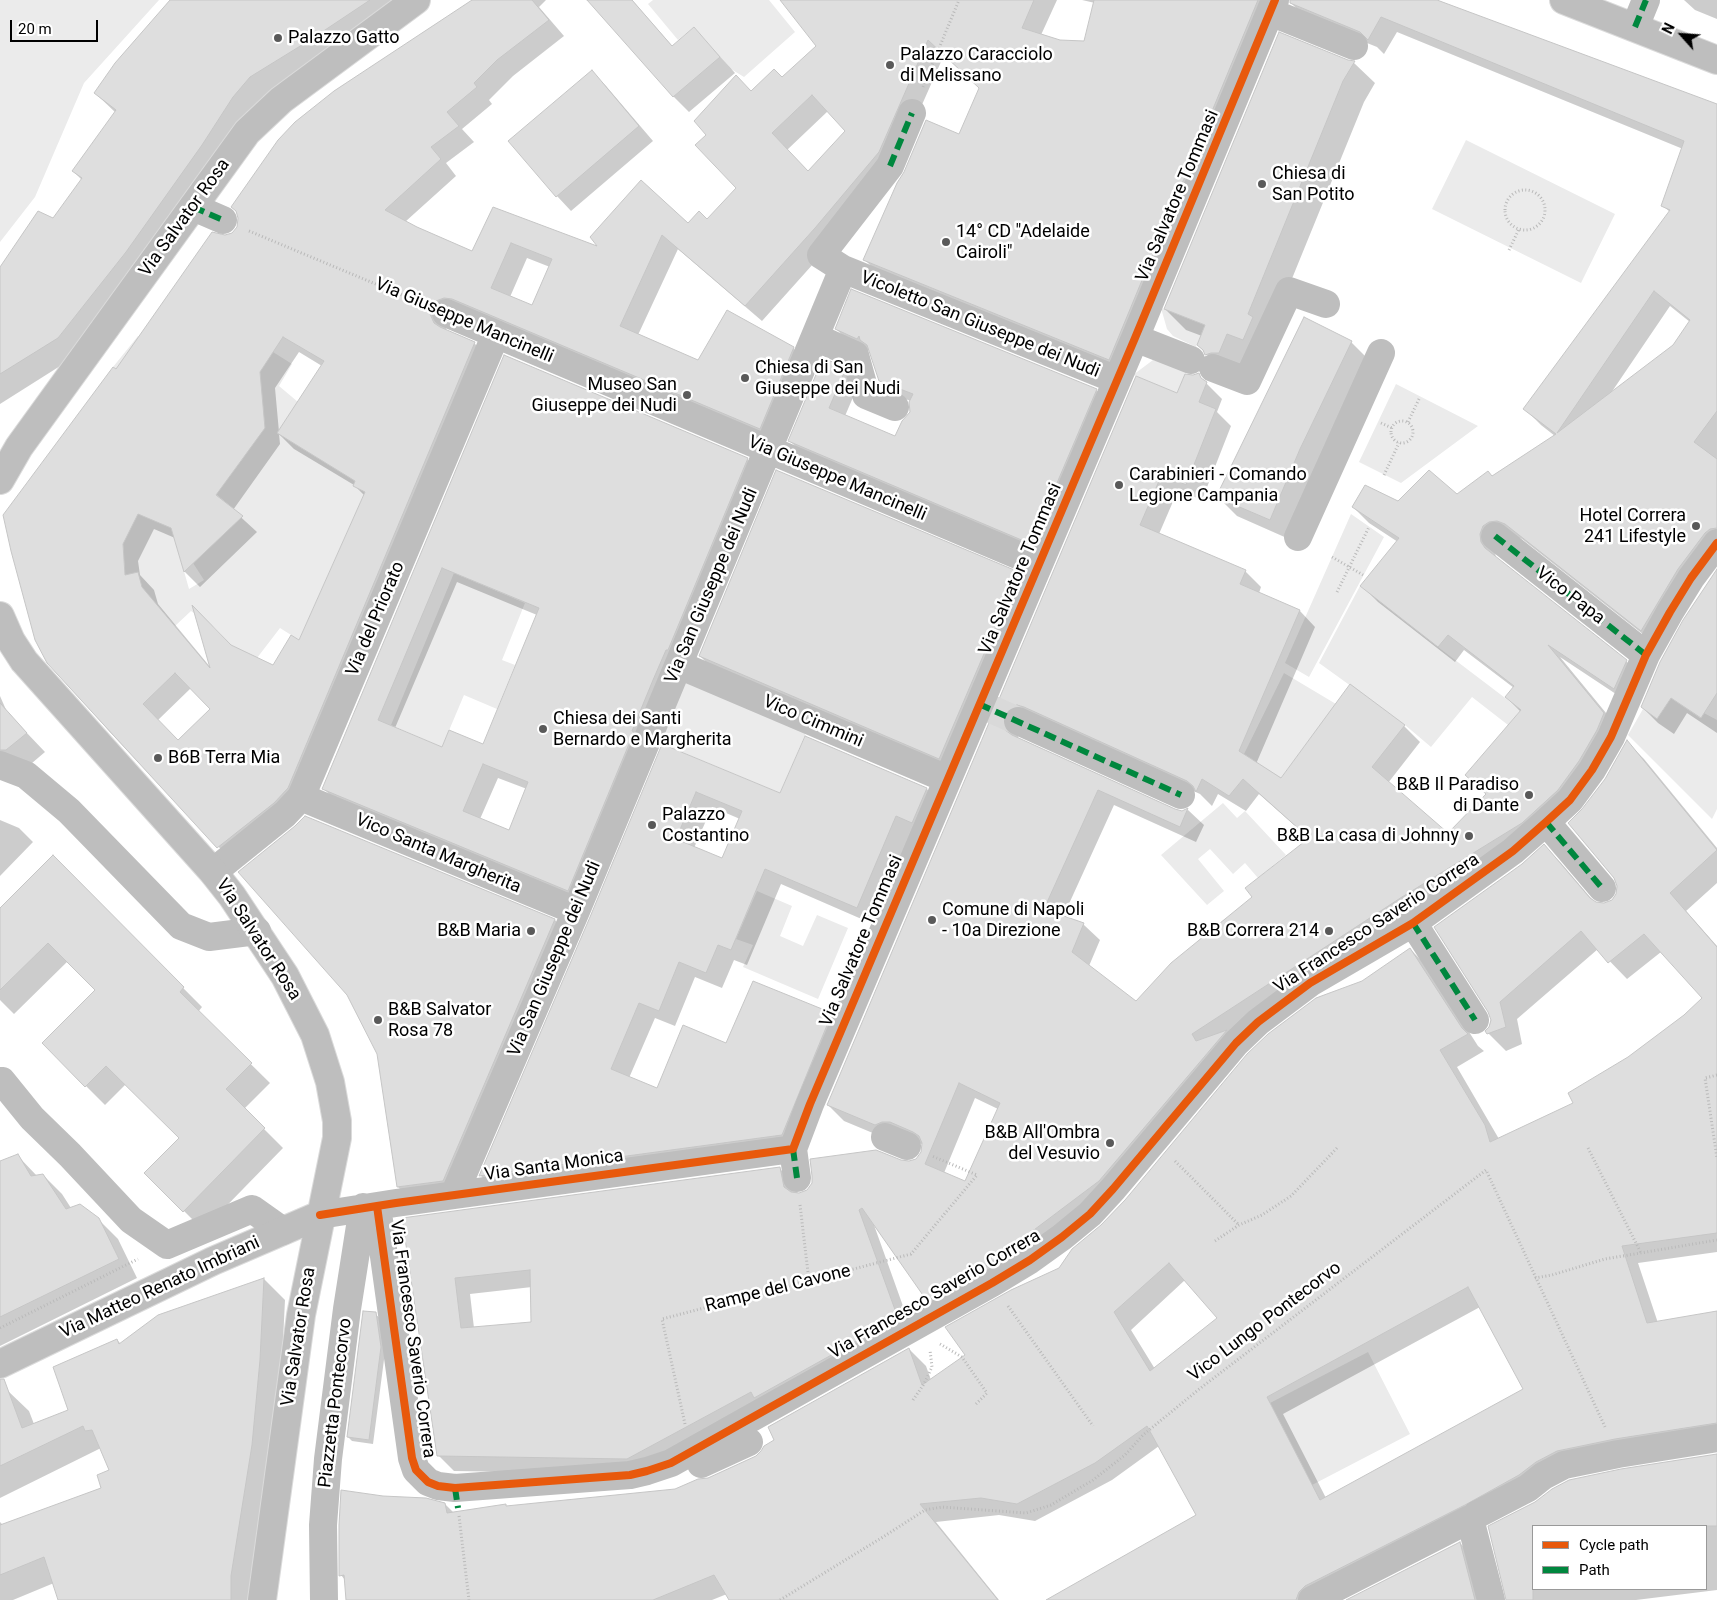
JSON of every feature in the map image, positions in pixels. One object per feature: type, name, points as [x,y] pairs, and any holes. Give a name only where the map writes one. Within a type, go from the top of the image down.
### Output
[{"type":"street","name":"Via Salvator Rosa","points":[[0,480],[25,439],[248,132],[266,114],[301,85],[416,0]]},
{"type":"street","points":[[1564,0],[1717,60]]},
{"type":"street","points":[[1635,27],[1646,0]]},
{"type":"street","points":[[1273,6],[1354,46]]},
{"type":"street","name":"Via Salvatore Tommasi","points":[[793,1149],[813,1095],[947,779],[985,706],[1039,564],[1273,6]]},
{"type":"street","points":[[843,269],[821,255],[890,166],[912,113]]},
{"type":"street","points":[[193,207],[223,220]]},
{"type":"street","name":"Via San Giuseppe dei Nudi","points":[[454,1195],[576,911],[843,269]]},
{"type":"street","name":"Vicoletto San Giuseppe dei Nudi","points":[[843,269],[1117,380]]},
{"type":"street","points":[[1135,338],[1247,382],[1289,291],[1326,304]]},
{"type":"street","name":"Via Giuseppe Mancinelli","points":[[446,313],[1039,564]]},
{"type":"street","name":"Via del Priorato","points":[[214,872],[285,814],[301,797],[496,334]]},
{"type":"street","points":[[815,337],[854,355],[866,395],[895,408]]},
{"type":"street","points":[[1298,537],[1381,353]]},
{"type":"street","name":"Vico Papa","points":[[1494,536],[1646,656]]},
{"type":"street","name":"Via Francesco Saverio Correra","points":[[370,1206],[412,1458],[416,1470],[428,1482],[456,1498],[630,1475],[671,1463],[992,1283],[1062,1238],[1090,1214],[1113,1189],[1236,1043],[1258,1022],[1310,983],[1412,923],[1513,851],[1546,822],[1570,800],[1592,770],[1611,737],[1646,656],[1670,612],[1717,543]]},
{"type":"street","name":"Via Salvator Rosa","points":[[0,616],[11,641],[24,661],[214,872],[257,931],[285,976],[307,1017],[321,1050],[332,1089],[338,1121],[337,1138],[301,1314],[262,1600]]},
{"type":"street","name":"Vico Cimmini","points":[[679,665],[947,779]]},
{"type":"street","points":[[1018,721],[1181,796]]},
{"type":"street","points":[[0,765],[26,775],[69,811],[180,926],[209,937],[257,931]]},
{"type":"street","name":"Vico Santa Margherita","points":[[301,797],[576,911]]},
{"type":"street","points":[[1546,822],[1602,888]]},
{"type":"street","points":[[1412,923],[1475,1020]]},
{"type":"street","points":[[2,1081],[32,1118],[70,1154],[131,1220],[166,1245],[252,1209],[283,1231]]},
{"type":"street","points":[[793,1149],[797,1178]]},
{"type":"street","name":"Via Santa Monica","points":[[320,1215],[370,1206],[793,1149]]},
{"type":"street","name":"Piazzetta Pontecorvo","points":[[324,1600],[323,1526],[328,1460],[347,1309],[370,1206]]},
{"type":"street","name":"Via Matteo Renato Imbriani","points":[[0,1364],[213,1261],[320,1215]]},
{"type":"street","points":[[1312,1600],[1528,1488],[1543,1476],[1564,1465],[1717,1438]]},
{"type":"street","points":[[647,1471],[676,1475],[749,1442]]},
{"type":"street","points":[[1473,1517],[1491,1600]]},
{"type":"path","points":[[912,113],[959,0]]},
{"type":"path","points":[[1522,190],[1528,190],[1540,197],[1544,206],[1544,213],[1540,222],[1533,228],[1519,229],[1510,222],[1505,208],[1511,196],[1522,190]]},
{"type":"path","points":[[1509,250],[1519,229]]},
{"type":"path","points":[[1408,422],[1420,397]]},
{"type":"path","points":[[1378,421],[1392,428]]},
{"type":"path","points":[[1400,421],[1408,422],[1412,426],[1413,437],[1406,443],[1399,443],[1392,437],[1392,428],[1400,421]]},
{"type":"path","points":[[1384,475],[1399,443]]},
{"type":"path","points":[[1337,592],[1369,527]]},
{"type":"path","points":[[1332,557],[1363,575]]},
{"type":"path","points":[[1717,1075],[1705,1078],[1717,1158]]},
{"type":"path","points":[[1215,1241],[1292,1196],[1338,1146]]},
{"type":"path","points":[[1588,1148],[1641,1253]]},
{"type":"path","points":[[1171,1157],[1240,1225]]},
{"type":"path","points":[[797,1178],[809,1281]]},
{"type":"path","points":[[1535,1278],[1552,1275],[1605,1259],[1717,1240]]},
{"type":"path","points":[[0,1328],[166,1245]]},
{"type":"path","points":[[992,1283],[1092,1426]]},
{"type":"path","points":[[913,1400],[924,1384],[932,1367],[929,1344]]},
{"type":"path","points":[[962,1357],[987,1393],[976,1404]]},
{"type":"path","points":[[456,1498],[469,1600]]},
{"type":"shaded area","points":[[0,0],[159,0],[84,83],[35,197],[0,242]]},
{"type":"shaded area","points":[[653,0],[769,0],[795,32],[744,77],[731,69],[694,27],[678,40],[648,4]]},
{"type":"shaded area","points":[[1466,140],[1615,214],[1581,283],[1432,209]]},
{"type":"shaded area","points":[[1161,308],[1205,325],[1196,347],[1173,336],[1167,329]]},
{"type":"shaded area","points":[[138,336],[259,417],[260,370],[273,352],[292,364],[279,386],[298,402],[277,433],[355,481],[353,486],[365,492],[299,640],[280,628],[257,658],[231,645],[215,628],[191,611],[175,626],[150,597],[145,598],[125,575],[121,518],[166,507],[189,589],[204,580],[193,563],[242,516],[216,494],[244,457],[113,367]]},
{"type":"shaded area","points":[[1153,360],[1187,370],[1177,393],[1133,375]]},
{"type":"shaded area","points":[[1396,384],[1478,426],[1401,483],[1359,462]]},
{"type":"shaded area","points":[[1351,514],[1384,537],[1309,677],[1285,663]]},
{"type":"shaded area","points":[[454,573],[525,603],[502,660],[515,665],[497,709],[464,695],[442,747],[391,725]]},
{"type":"shaded area","points":[[1360,586],[1521,710],[1508,725],[1472,697],[1431,747],[1405,725],[1319,663]]},
{"type":"shaded area","points":[[1284,673],[1336,704],[1280,779],[1244,754]]},
{"type":"shaded area","points":[[685,678],[807,730],[780,793],[658,742]]},
{"type":"shaded area","points":[[1671,698],[1700,718],[1704,713],[1717,720],[1717,809],[1712,819],[1628,735],[1643,709],[1657,718]]},
{"type":"shaded area","points":[[1223,803],[1237,818],[1245,811],[1286,855],[1258,878],[1245,863],[1233,874],[1210,849],[1198,859],[1224,891],[1207,905],[1161,855]]},
{"type":"shaded area","points":[[757,891],[792,906],[780,936],[803,946],[817,915],[848,928],[818,999],[743,967],[753,945],[736,939]]},
{"type":"shaded area","points":[[1368,1352],[1410,1434],[1312,1485],[1270,1403]]},
{"type":"building","points":[[170,0],[370,0],[250,77],[233,97],[202,145],[126,252],[58,338],[0,374],[0,267],[38,211],[53,218],[82,178],[72,171],[116,110],[94,93],[115,63]]},
{"type":"building","points":[[472,0],[532,0],[549,20],[497,60],[474,83],[477,87],[447,112],[459,126],[431,147],[441,159],[385,210],[417,227],[472,251],[493,207],[597,246],[590,237],[641,180],[688,223],[699,211],[707,219],[736,188],[695,145],[706,135],[694,121],[736,75],[751,91],[774,69],[782,77],[816,46],[780,0],[1034,0],[1022,28],[1060,40],[1084,41],[1094,0],[1258,0],[1109,360],[863,260],[926,120],[959,134],[979,88],[928,40],[879,152],[815,228],[745,306],[662,235],[620,326],[698,360],[727,310],[794,347],[760,429],[452,299],[444,298],[436,301],[431,307],[430,314],[434,323],[475,342],[288,788],[274,803],[217,848],[47,663],[35,640],[3,515],[113,367],[116,369],[212,232],[225,235],[232,233],[237,227],[238,218],[236,211],[231,207],[278,140],[295,122],[334,91]],"holes":[[[812,95],[845,131],[808,171],[772,133]],[[511,243],[552,259],[532,305],[491,288]],[[283,337],[324,361],[277,433],[355,481],[353,486],[365,492],[299,640],[291,635],[273,665],[231,645],[192,605],[210,668],[142,587],[138,572],[125,575],[123,544],[138,514],[171,528],[184,572],[243,516],[216,495],[265,428],[260,372]],[[175,673],[210,709],[178,740],[143,704]]]},
{"type":"building","points":[[587,0],[632,0],[672,46],[694,27],[720,57],[673,97]]},
{"type":"building","points":[[1290,0],[1437,0],[1717,104],[1717,411],[1694,442],[1717,459],[1717,528],[1710,529],[1705,533],[1678,569],[1641,631],[1505,524],[1497,521],[1489,522],[1483,526],[1480,534],[1481,542],[1485,548],[1627,660],[1614,689],[1548,645],[1604,713],[1597,730],[1579,761],[1558,790],[1522,823],[1402,897],[1192,1034],[1196,1041],[1227,1030],[1099,1181],[974,1275],[927,1301],[862,1208],[859,1210],[898,1318],[754,1398],[751,1392],[627,1459],[437,1456],[402,1218],[780,1167],[784,1187],[791,1192],[799,1193],[807,1190],[812,1183],[810,1159],[876,1150],[901,1160],[909,1161],[916,1159],[921,1152],[922,1143],[919,1136],[913,1132],[890,1122],[882,1122],[875,1125],[827,1105],[1136,376],[1177,393],[1185,374],[1193,375],[1199,373],[1201,378],[1207,382],[1199,402],[1216,409],[1186,485],[1162,474],[1140,525],[1246,570],[1240,584],[1300,610],[1239,751],[1281,778],[1350,684],[1405,725],[1372,767],[1448,833],[1486,794],[1465,775],[1521,710],[1505,697],[1514,686],[1448,635],[1438,647],[1360,586],[1399,538],[1352,507],[1365,485],[1398,501],[1429,470],[1457,494],[1488,471],[1492,476],[1556,434],[1523,409],[1670,210],[1661,206],[1684,141],[1381,17],[1368,40],[1360,32],[1290,3]],"holes":[[[1654,291],[1690,320],[1673,345],[1557,433]],[[1017,705],[1024,707],[1187,781],[1196,792],[1202,779],[1229,796],[1243,779],[1309,838],[1245,888],[1252,897],[1171,963],[1136,1001],[1072,952],[1084,923],[1044,909],[1098,790],[1180,827],[1188,808],[1182,811],[1175,809],[1012,735],[1005,730],[1002,722],[1004,715],[1009,709]],[[959,1083],[1000,1103],[965,1181],[925,1164]],[[530,1270],[531,1322],[461,1328],[455,1278]]]},
{"type":"building","name":"Chiesa di San Potito","points":[[1279,32],[1348,60],[1355,61],[1343,81],[1248,314],[1253,317],[1243,340],[1227,334],[1219,353],[1205,355],[1203,350],[1197,345],[1205,325],[1164,309]]},
{"type":"building","points":[[592,70],[639,126],[556,197],[508,141]]},
{"type":"building","points":[[851,289],[1097,389],[1031,544],[788,441],[823,358],[842,366],[844,373],[829,408],[895,436],[902,421],[910,412],[909,402],[913,394],[879,381],[867,345],[860,340],[859,336],[857,339],[835,329]]},
{"type":"building","points":[[1304,317],[1352,341],[1300,449],[1270,520],[1216,497]]},
{"type":"building","points":[[504,355],[748,458],[668,650],[666,650],[653,680],[632,731],[634,732],[568,891],[322,789]],"holes":[[[442,568],[539,608],[483,744],[449,730],[442,747],[378,720]],[[483,764],[528,782],[509,830],[463,811]]]},
{"type":"building","points":[[776,470],[1019,572],[939,759],[699,656]]},
{"type":"building","points":[[1717,569],[1717,693],[1701,718],[1671,698],[1657,719],[1641,707],[1660,662],[1683,620]]},
{"type":"building","points":[[0,703],[27,733],[6,750],[0,750]]},
{"type":"building","points":[[805,736],[927,788],[912,823],[896,816],[857,908],[765,869],[731,950],[718,945],[706,973],[679,962],[659,1011],[639,1003],[611,1069],[657,1088],[683,1025],[726,1043],[753,981],[832,1013],[782,1135],[479,1176],[662,744],[780,793]],"holes":[[[696,792],[742,811],[722,858],[676,839]]]},
{"type":"building","points":[[1627,740],[1717,850],[1670,893],[1717,947],[1717,1233],[1622,1246],[1647,1323],[1717,1311],[1717,1423],[1615,1439],[1557,1451],[1465,1505],[1305,1586],[1299,1592],[1296,1600],[1046,1600],[1196,1515],[1147,1426],[1095,1463],[1017,1504],[981,1498],[920,1504],[998,1600],[729,1600],[714,1575],[653,1600],[346,1600],[344,1575],[339,1576],[341,1490],[383,1496],[426,1498],[445,1503],[447,1513],[506,1504],[506,1506],[675,1489],[698,1479],[708,1478],[756,1456],[764,1446],[774,1440],[768,1427],[909,1348],[922,1385],[965,1355],[945,1327],[1011,1290],[1059,1268],[1072,1249],[1101,1225],[1125,1200],[1247,1054],[1268,1034],[1316,998],[1362,981],[1410,948],[1462,1028],[1468,1034],[1440,1050],[1485,1125],[1490,1142],[1573,1103],[1568,1093],[1628,1057],[1684,1015],[1702,998],[1644,934],[1608,963],[1581,931],[1500,1002],[1506,1027],[1487,1034],[1485,1031],[1489,1027],[1491,1020],[1488,1012],[1434,927],[1522,864],[1544,844],[1590,898],[1596,902],[1604,903],[1612,900],[1616,894],[1617,886],[1614,878],[1568,823],[1582,809],[1605,779]],"holes":[[[1169,1263],[1217,1318],[1150,1371],[1114,1312]],[[1468,1287],[1523,1389],[1320,1500],[1267,1397]]]},
{"type":"building","points":[[305,816],[555,919],[443,1181],[397,1187],[377,1054],[347,995],[238,872]]},
{"type":"building","points":[[53,855],[184,987],[180,992],[252,1063],[226,1089],[265,1128],[183,1212],[144,1173],[179,1138],[106,1066],[85,1087],[42,1043],[95,990],[48,943],[0,990],[0,908]]},
{"type":"building","points":[[18,1154],[31,1176],[43,1174],[66,1209],[80,1204],[99,1218],[119,1259],[0,1317],[0,1161]]},
{"type":"building","points":[[264,1278],[260,1360],[252,1445],[231,1576],[231,1600],[58,1600],[44,1557],[0,1575],[0,1525],[101,1488],[97,1475],[109,1470],[92,1430],[85,1431],[83,1426],[0,1466],[0,1379],[4,1379],[22,1428],[68,1410],[53,1367],[117,1339],[119,1344],[158,1315]]},
{"type":"building","points":[[363,1311],[376,1312],[381,1347],[369,1440],[347,1437]]},
{"type":"building","points":[[1717,1454],[1717,1526],[1532,1525],[1533,1600],[1506,1600],[1488,1526],[1535,1502],[1552,1489],[1569,1480],[1621,1469]]},
{"type":"building","points":[[1460,1542],[1475,1600],[1346,1600]]},
{"type":"tunnel","points":[[991,709],[1018,721]]},
{"type":"marked path","points":[[1635,27],[1646,0]]},
{"type":"marked path","points":[[890,166],[912,113]]},
{"type":"marked path","points":[[193,207],[223,220]]},
{"type":"marked path","points":[[446,313],[496,334]]},
{"type":"marked path","points":[[1495,536],[1646,655]]},
{"type":"marked path","points":[[979,704],[1181,795]]},
{"type":"marked path","points":[[1546,822],[1602,888]]},
{"type":"marked path","points":[[1413,923],[1475,1020]]},
{"type":"marked path","points":[[793,1149],[797,1178]]},
{"type":"marked path","points":[[455,1488],[458,1508]]},
{"type":"cycle path","points":[[320,1215],[793,1149],[810,1104],[1135,338],[1275,0]]},
{"type":"cycle path","points":[[377,1206],[412,1458],[416,1470],[428,1482],[438,1486],[455,1488],[630,1475],[671,1463],[992,1283],[1030,1260],[1062,1237],[1090,1214],[1113,1189],[1236,1043],[1258,1022],[1310,983],[1413,923],[1513,851],[1546,822],[1570,800],[1592,770],[1611,737],[1646,655],[1691,578],[1717,543]]},
{"type":"place","name":"Palazzo Gatto","points":[[278,38]]},
{"type":"place","name":"Palazzo Caracciolo di Melissano","points":[[890,65]]},
{"type":"place","name":"Chiesa di San Potito","points":[[1262,184]]},
{"type":"place","name":"14° CD \"Adelaide Cairoli\"","points":[[946,242]]},
{"type":"place","name":"Chiesa di San Giuseppe dei Nudi","points":[[745,378]]},
{"type":"place","name":"Museo San Giuseppe dei Nudi","points":[[687,395]]},
{"type":"place","name":"Carabinieri - Comando Legione Campania","points":[[1119,485]]},
{"type":"place","name":"Hotel Correra 241 Lifestyle","points":[[1696,526]]},
{"type":"place","name":"Chiesa dei Santi Bernardo e Margherita","points":[[543,729]]},
{"type":"place","name":"B6B Terra Mia","points":[[158,758]]},
{"type":"place","name":"B&B Il Paradiso di Dante","points":[[1529,795]]},
{"type":"place","name":"Palazzo Costantino","points":[[652,825]]},
{"type":"place","name":"B&B La casa di Johnny","points":[[1469,836]]},
{"type":"place","name":"Comune di Napoli - 10a Direzione","points":[[932,920]]},
{"type":"place","name":"B&B Maria","points":[[531,931]]},
{"type":"place","name":"B&B Correra 214","points":[[1329,931]]},
{"type":"place","name":"B&B Salvator Rosa 78","points":[[378,1020]]},
{"type":"place","name":"B&B All'Ombra del Vesuvio","points":[[1110,1143]]}]
